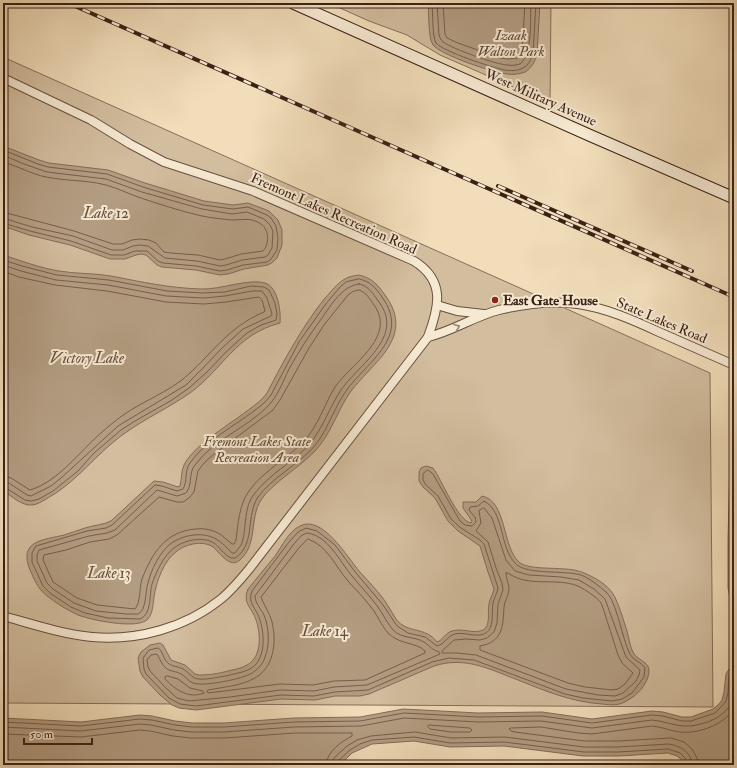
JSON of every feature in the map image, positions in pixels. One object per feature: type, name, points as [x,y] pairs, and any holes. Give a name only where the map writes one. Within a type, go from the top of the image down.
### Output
[{"type":"main road","name":"West Military Avenue","points":[[293,3],[734,198]]},
{"type":"street","name":"Fremont Lakes Recreation Road","points":[[3,78],[90,120],[164,162],[248,189],[414,261],[424,268],[434,281],[437,293],[436,317],[428,337],[250,568],[231,589],[207,609],[177,624],[157,631],[139,636],[122,638],[101,638],[74,634],[3,616]]},
{"type":"street","name":"State Lakes Road","points":[[428,337],[445,332],[484,314],[516,307],[535,304],[560,303],[584,305],[630,319],[734,365]]},
{"type":"street","name":"State Lakes Road","points":[[437,305],[457,311],[484,314]]},
{"type":"green space","name":"Izaak Walton Park","points":[[329,3],[551,3],[550,103],[440,55],[407,35],[369,21]]},
{"type":"green space","name":"Fremont Lakes State Recreation Area","points":[[3,57],[710,373],[713,707],[3,703]]},
{"type":"water","points":[[428,3],[540,3],[537,54],[533,64],[525,72],[507,74],[468,63],[446,54],[431,42]]},
{"type":"water","name":"Lake 12","points":[[3,146],[49,163],[108,170],[204,201],[233,205],[248,203],[269,211],[278,220],[282,230],[282,245],[277,258],[268,265],[220,275],[196,270],[162,267],[157,265],[146,255],[141,254],[125,259],[110,259],[70,245],[29,235],[3,226]]},
{"type":"water","name":"Victory Lake","points":[[3,255],[52,270],[105,275],[178,287],[208,289],[251,282],[265,283],[273,289],[276,294],[280,312],[280,323],[265,328],[252,335],[231,353],[202,383],[190,393],[140,423],[120,437],[64,487],[39,503],[28,505],[17,500],[3,490]]},
{"type":"water","name":"Lake 13","points":[[359,275],[368,278],[377,285],[385,295],[394,311],[396,325],[393,339],[377,363],[347,397],[324,440],[308,458],[278,482],[261,500],[257,507],[251,539],[246,554],[240,560],[233,563],[225,559],[213,547],[200,543],[190,545],[177,551],[168,560],[161,572],[150,617],[143,622],[135,624],[114,623],[78,615],[43,593],[36,584],[27,560],[27,553],[30,547],[41,540],[111,521],[154,481],[163,482],[178,487],[180,486],[183,467],[189,457],[208,439],[262,399],[267,393],[301,332],[325,298],[342,281],[348,277]]},
{"type":"water","points":[[734,431],[734,607],[728,588],[728,540],[730,459]]},
{"type":"water","name":"Lake 14","points":[[426,466],[433,468],[460,515],[471,523],[472,521],[463,508],[463,502],[476,502],[482,496],[490,500],[496,506],[510,546],[519,562],[532,567],[569,569],[577,571],[596,579],[611,591],[619,606],[633,652],[648,666],[649,669],[647,680],[635,695],[625,702],[615,705],[580,701],[549,692],[487,668],[456,662],[434,666],[369,694],[360,696],[335,696],[315,700],[281,699],[196,710],[179,708],[172,705],[143,677],[140,671],[138,658],[141,652],[150,645],[160,643],[163,645],[171,660],[185,665],[195,674],[199,675],[215,674],[236,669],[245,666],[252,661],[258,651],[259,632],[256,620],[247,602],[246,594],[248,589],[275,556],[292,531],[300,526],[308,524],[317,526],[334,539],[382,597],[400,624],[427,634],[437,642],[452,631],[484,630],[488,624],[489,604],[494,589],[480,546],[458,531],[448,521],[435,498],[423,487],[419,481],[419,472],[421,468]]},
{"type":"water","points":[[734,661],[734,765],[684,765],[682,760],[677,756],[668,753],[619,756],[583,756],[504,746],[450,747],[414,741],[372,744],[352,753],[340,765],[3,765],[3,718],[81,722],[140,715],[192,723],[224,723],[294,718],[360,717],[403,709],[478,713],[542,712],[592,719],[652,711],[682,717],[691,717],[713,709],[719,704],[722,700],[724,692],[726,674]]},
{"type":"railway","points":[[68,3],[734,297]]},
{"type":"railway","points":[[498,186],[692,271]]},
{"type":"place","name":"East Gate House","points":[[495,300]]}]
